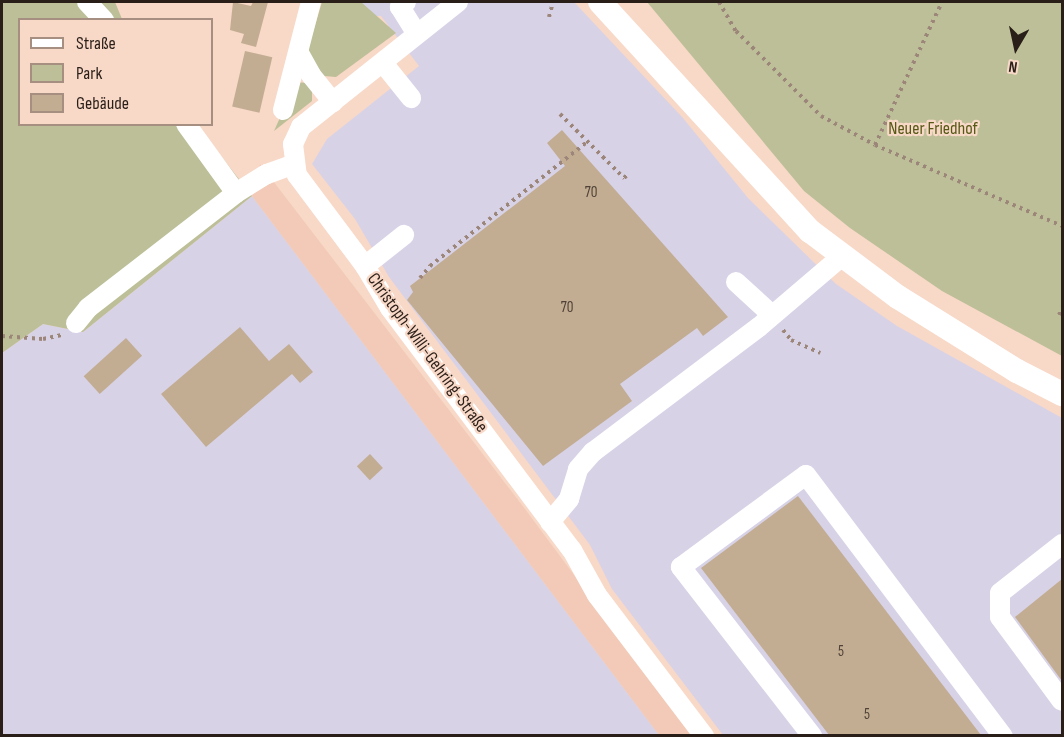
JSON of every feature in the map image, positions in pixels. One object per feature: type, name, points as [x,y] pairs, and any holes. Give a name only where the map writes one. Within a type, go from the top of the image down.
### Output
[{"type":"main road","points":[[607,5],[810,231],[841,257],[1017,371],[1062,394]]},
{"type":"street","points":[[87,2],[102,18]]},
{"type":"street","points":[[283,110],[311,2]]},
{"type":"street","points":[[406,2],[400,7],[417,34]]},
{"type":"street","points":[[76,323],[88,308],[236,193],[267,174],[294,164],[293,144],[301,127],[458,2]]},
{"type":"street","points":[[299,53],[311,75],[333,102]]},
{"type":"street","points":[[383,63],[411,98]]},
{"type":"street","points":[[187,126],[236,193]]},
{"type":"street","name":"Christoph-Willi-Gehring-Straße","points":[[294,164],[303,185],[365,266],[390,308],[579,560],[597,595],[704,735]]},
{"type":"street","points":[[365,266],[404,235]]},
{"type":"street","points":[[550,522],[569,499],[578,469],[593,452],[772,315],[841,257]]},
{"type":"street","points":[[736,282],[772,315]]},
{"type":"street","points":[[812,735],[681,567],[806,475],[1003,735]]},
{"type":"street","points":[[1062,544],[1000,593],[1000,617],[1062,701]]},
{"type":"path","points":[[549,17],[553,2]]},
{"type":"path","points":[[719,2],[736,31],[821,116],[875,146],[1062,226]]},
{"type":"path","points":[[875,146],[942,2]]},
{"type":"path","points":[[560,114],[624,178],[628,174]]},
{"type":"path","points":[[420,278],[430,266],[587,142]]},
{"type":"path","points":[[1059,315],[1062,308]]},
{"type":"path","points":[[2,336],[55,338],[76,323]]},
{"type":"path","points":[[791,340],[820,353]]},
{"type":"shaded area","points":[[361,2],[574,2],[683,118],[748,198],[836,284],[897,326],[1062,418],[1062,735],[723,735],[612,589],[590,545],[389,277],[355,219],[312,164],[327,139],[419,66],[381,16],[373,16]]},
{"type":"shaded area","points":[[260,164],[525,509],[693,735],[659,735],[252,196]]},
{"type":"shaded area","points":[[252,196],[659,735],[2,735],[2,353],[43,324],[83,332]]},
{"type":"green space","points":[[2,2],[115,2],[122,18],[18,18],[18,126],[198,126],[252,196],[83,332],[43,324],[2,353]]},
{"type":"green space","points":[[322,2],[361,2],[396,33],[336,77],[324,76],[312,64],[307,52]]},
{"type":"green space","name":"Neuer Friedhof","points":[[647,2],[1062,2],[1062,356],[942,291],[850,228],[804,191]]},
{"type":"green space","points":[[296,82],[306,83],[312,91],[312,101],[274,131]]},
{"type":"building","points":[[233,2],[251,6],[253,2],[268,2],[256,47],[241,43],[244,34],[230,30]]},
{"type":"building","points":[[245,51],[272,57],[259,113],[232,107]]},
{"type":"building","points":[[562,130],[728,317],[703,336],[697,328],[620,384],[632,401],[543,466],[407,300],[413,292],[410,286],[565,166],[547,143]]},
{"type":"building","points":[[240,327],[269,361],[289,344],[313,372],[300,383],[292,374],[206,447],[161,394]]},
{"type":"building","points":[[126,338],[142,356],[100,394],[84,376]]},
{"type":"building","points":[[370,454],[383,468],[370,480],[357,466]]},
{"type":"building","points":[[798,496],[981,735],[829,735],[701,568]]},
{"type":"building","points":[[1062,579],[1062,681],[1015,617]]}]
